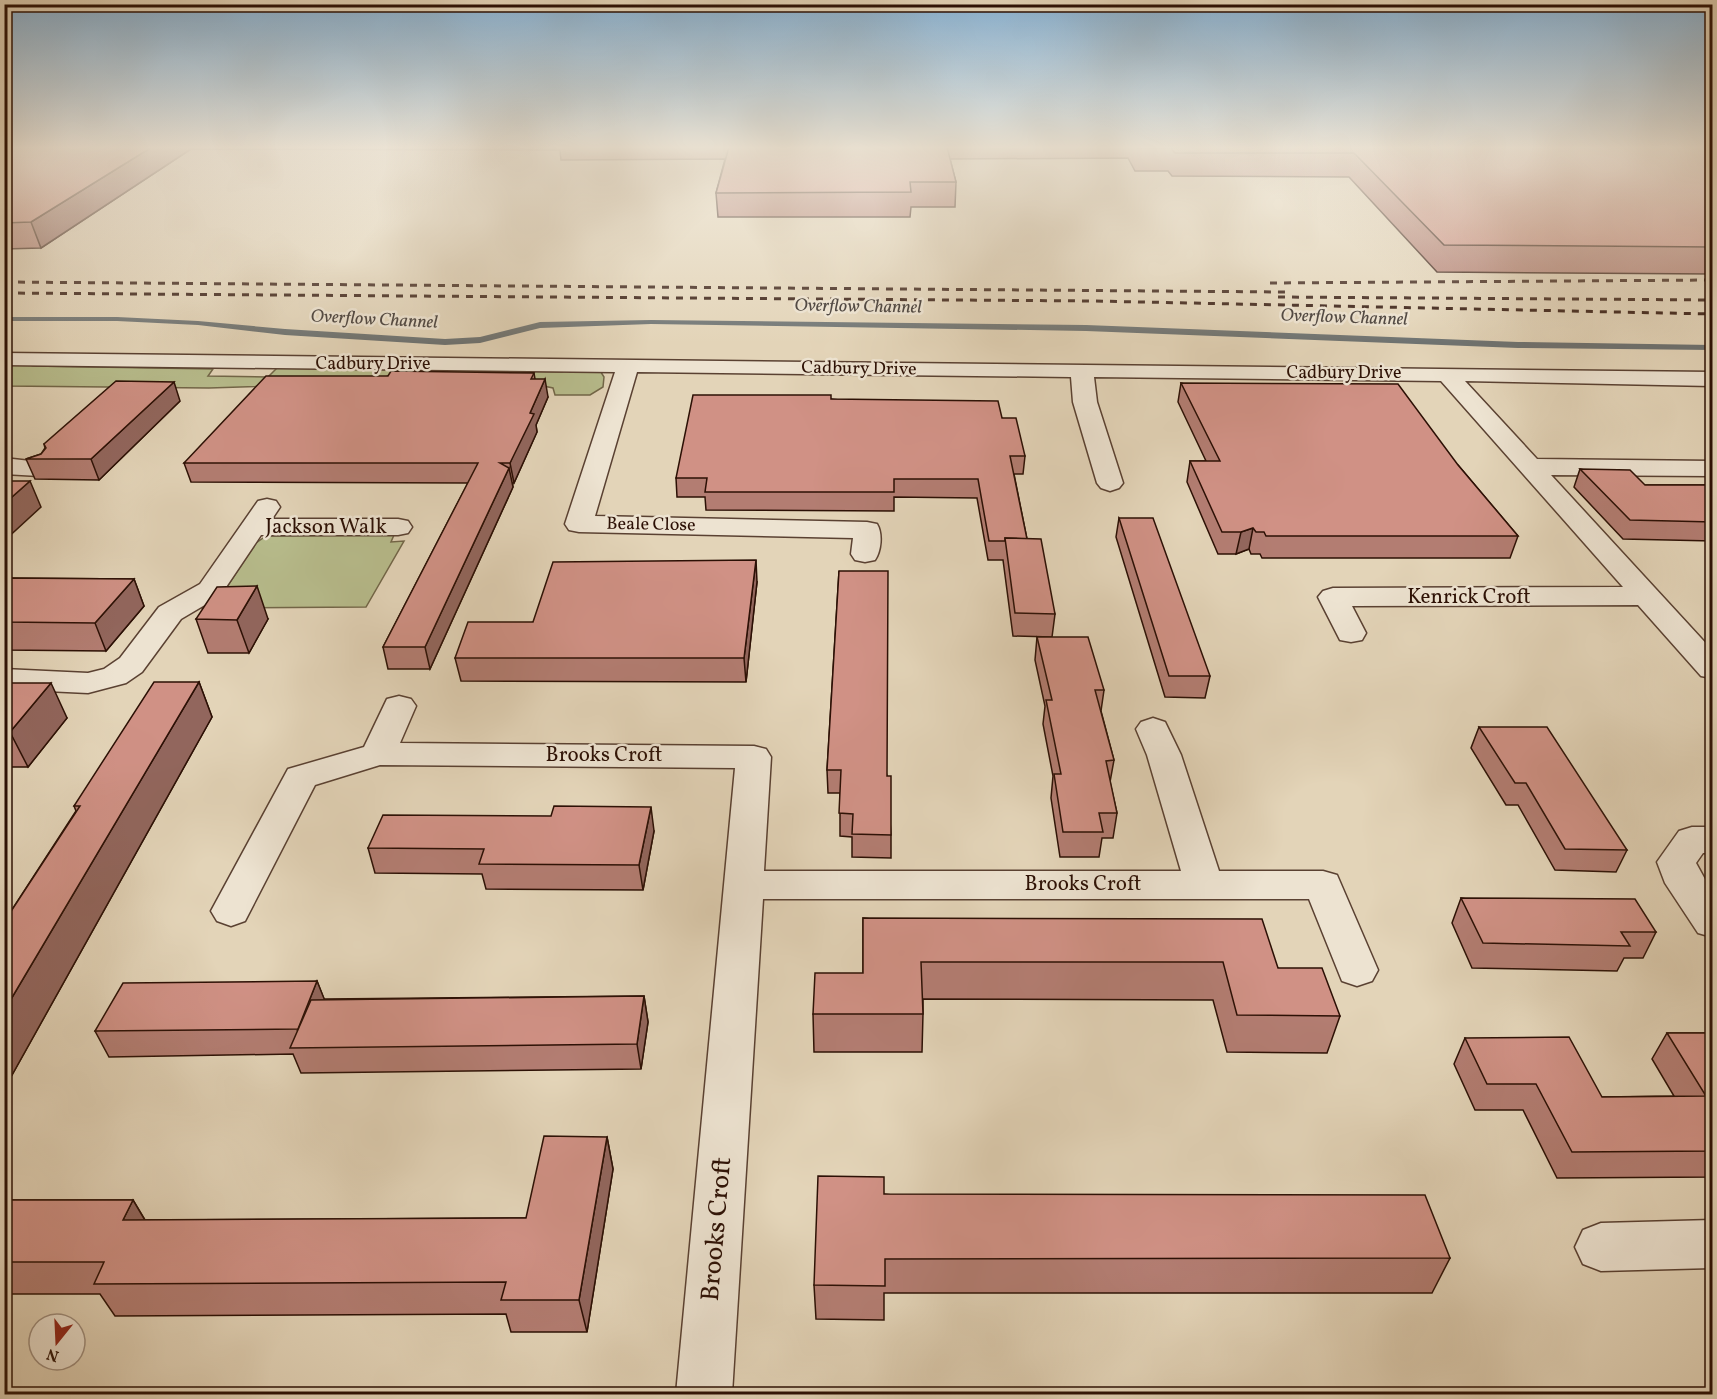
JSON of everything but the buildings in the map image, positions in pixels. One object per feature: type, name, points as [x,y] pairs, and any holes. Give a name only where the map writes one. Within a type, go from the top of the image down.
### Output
[{"type":"street","name":"Cadbury Drive","points":[[4,359],[353,365],[628,365],[1713,379]]},
{"type":"street","name":"Beale Close","points":[[628,365],[611,427],[579,524],[867,530],[865,554]]},
{"type":"street","points":[[1082,371],[1084,402],[1110,483]]},
{"type":"street","points":[[1447,374],[1713,669]]},
{"type":"street","points":[[4,466],[39,468]]},
{"type":"street","points":[[1532,466],[1713,468]]},
{"type":"street","name":"Jackson Walk","points":[[4,679],[88,683],[115,676],[131,665],[171,613],[210,590],[261,517],[398,527]]},
{"type":"street","name":"Kenrick Croft","points":[[1351,633],[1333,597],[1646,596]]},
{"type":"street","points":[[231,911],[301,777],[378,754],[399,706]]},
{"type":"street","points":[[1153,729],[1164,755],[1204,884]]},
{"type":"street","name":"Brooks Croft","points":[[378,754],[754,757],[746,885],[704,1395]]},
{"type":"street","points":[[1713,840],[1692,840],[1676,862],[1685,883],[1713,922]]},
{"type":"street","name":"Brooks Croft","points":[[746,885],[1323,885],[1357,970]]},
{"type":"street","points":[[1601,1247],[1713,1244]]},
{"type":"green space","points":[[22,362],[33,366],[213,369],[208,376],[268,377],[277,368],[562,372],[572,368],[599,369],[604,377],[603,387],[590,395],[555,395],[553,388],[504,378],[209,388],[5,386],[4,366]]},
{"type":"green space","points":[[394,535],[391,542],[404,541],[366,607],[201,608],[223,593],[256,543],[266,536]]},
{"type":"waterway","name":"Overflow Channel","points":[[4,319],[117,319],[198,323],[285,332],[445,342],[480,340],[540,325],[651,322],[1086,328],[1518,345],[1712,348]]},
{"type":"railway","points":[[1270,283],[1712,280]]},
{"type":"railway","points":[[4,282],[1285,292]]},
{"type":"railway","points":[[4,293],[1094,301],[1712,314]]},
{"type":"railway","points":[[1278,297],[1712,300]]}]
